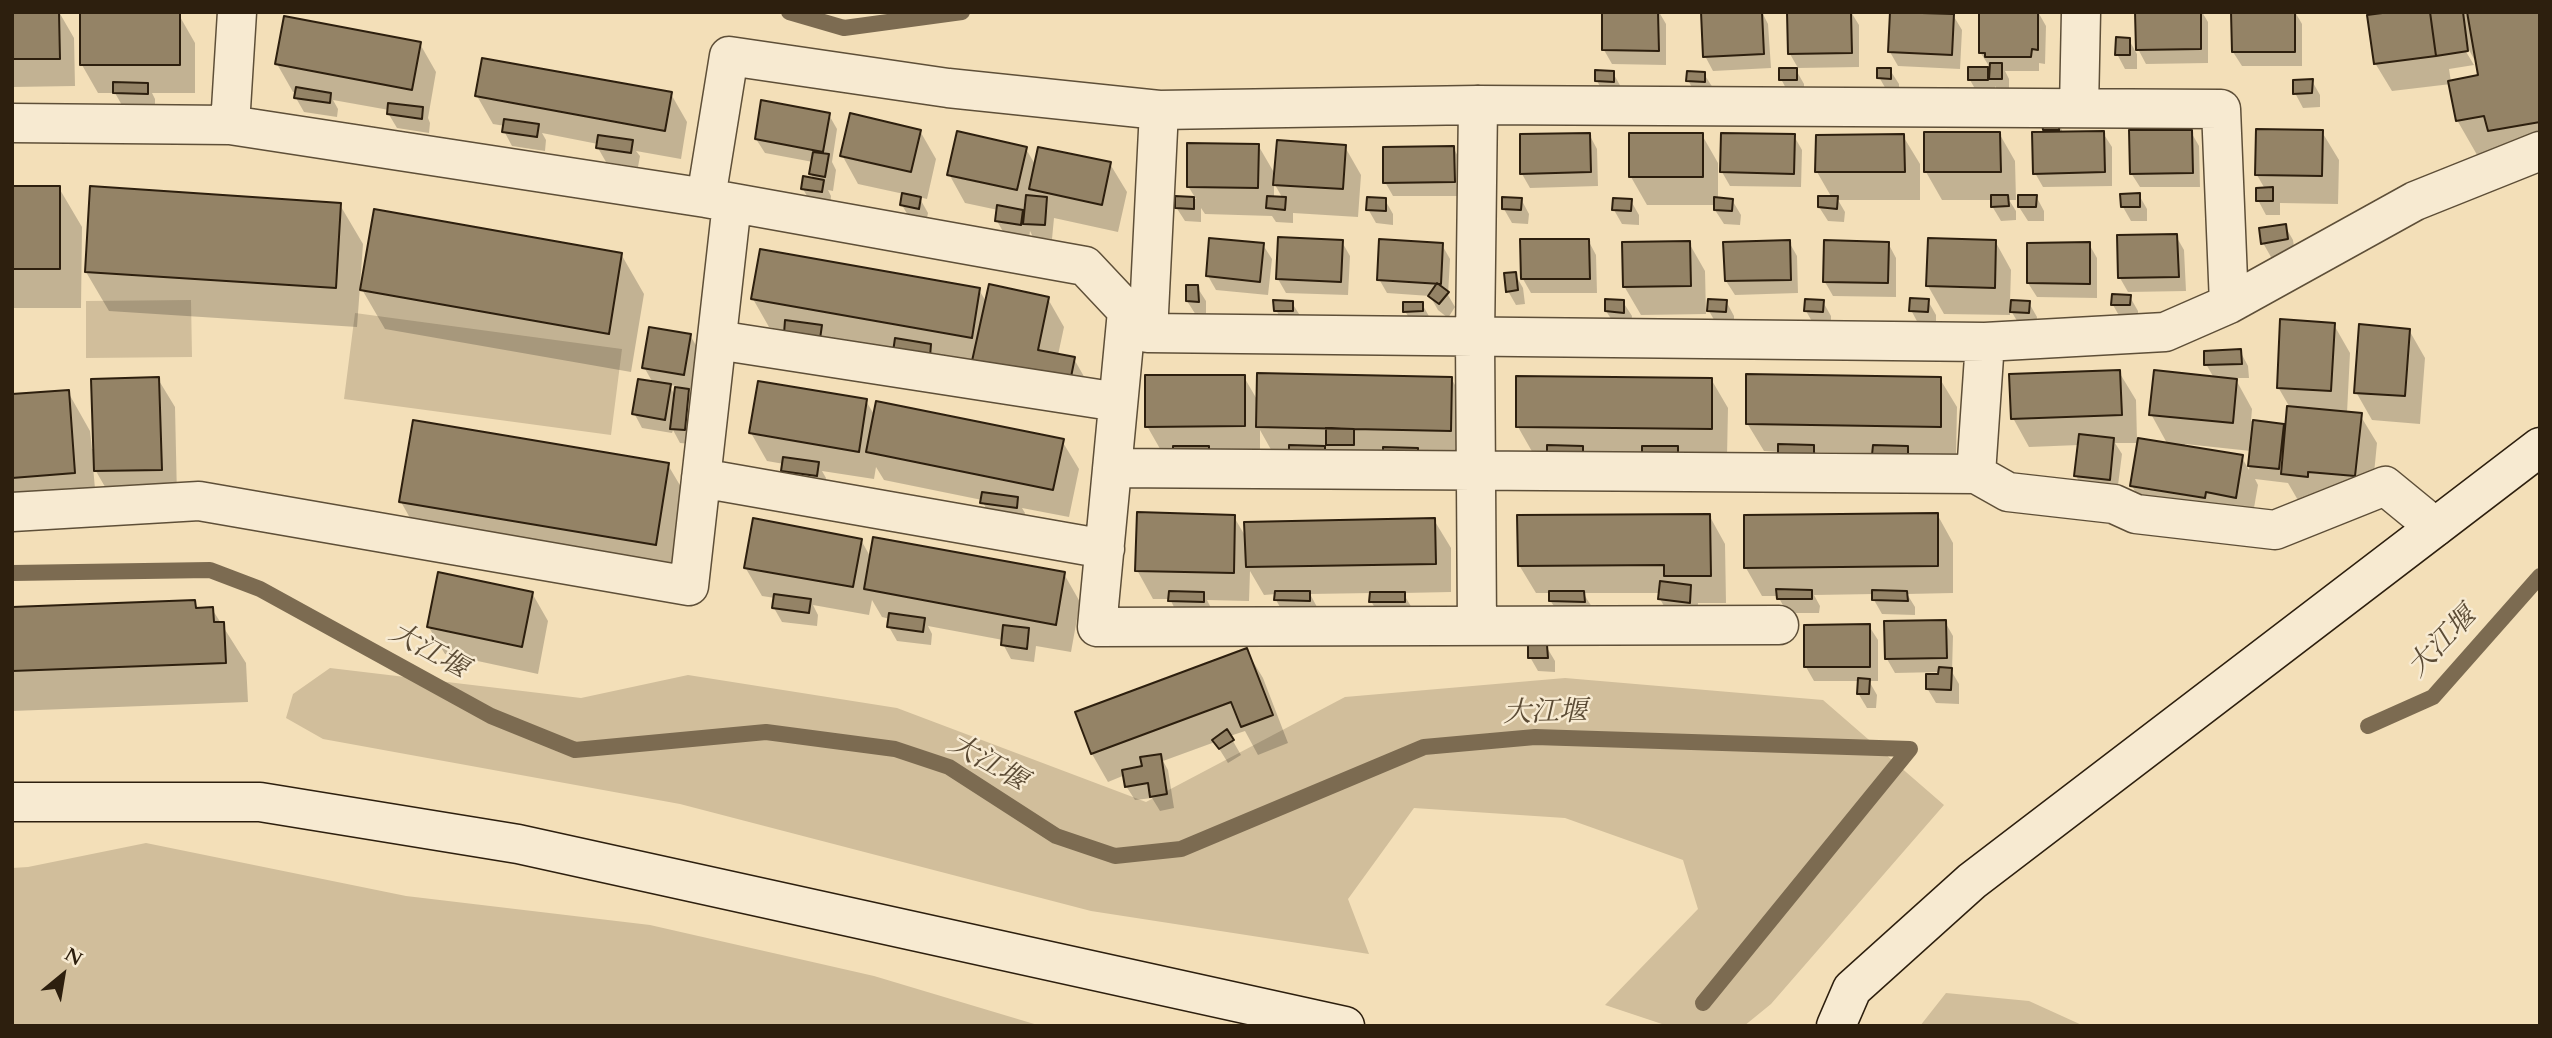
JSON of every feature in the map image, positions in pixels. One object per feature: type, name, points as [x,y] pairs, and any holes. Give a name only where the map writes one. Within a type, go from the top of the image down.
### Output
[{"type":"street","points":[[230,125],[237,12]]},
{"type":"street","points":[[2079,108],[2081,12]]},
{"type":"street","points":[[12,512],[199,501],[689,586],[717,340],[719,200],[730,56],[948,88],[1159,110],[1478,105],[2221,109],[2229,304]]},
{"type":"street","points":[[1477,626],[1475,338],[1478,105]]},
{"type":"street","points":[[1159,110],[1138,322],[1118,402],[1097,627],[1779,625]]},
{"type":"street","points":[[12,123],[230,125],[719,200],[1085,266],[1138,322],[1475,338],[1985,342],[2165,332],[2229,304],[2415,201],[2540,151]]},
{"type":"street","points":[[717,340],[1118,402]]},
{"type":"street","points":[[1976,474],[1985,342]]},
{"type":"street","points":[[1836,1026],[1853,989],[1972,881],[2540,447]]},
{"type":"street","points":[[1112,468],[1976,474],[2008,492],[2114,504],[2136,514],[2275,530],[2385,486],[2435,527]]},
{"type":"street","points":[[701,478],[1105,549]]},
{"type":"street","points":[[12,802],[260,802],[518,844],[1345,1026]]},
{"type":"shaded area","points":[[191,300],[192,357],[86,358],[86,301]]},
{"type":"shaded area","points":[[355,313],[622,349],[611,435],[344,399]]},
{"type":"shaded area","points":[[330,668],[581,698],[688,675],[897,708],[1146,802],[1345,697],[1565,678],[1823,700],[1944,805],[1771,1004],[1744,1026],[1668,1026],[1605,1005],[1698,909],[1683,860],[1565,818],[1414,808],[1348,899],[1369,954],[1091,911],[680,804],[323,739],[286,718],[293,694]]},
{"type":"shaded area","points":[[146,843],[406,896],[650,925],[874,976],[1041,1026],[12,1026],[12,868]]},
{"type":"shaded area","points":[[1946,993],[2029,1001],[2084,1026],[1920,1026]]},
{"type":"building","points":[[12,12],[59,12],[60,59],[12,59]]},
{"type":"building","points":[[1602,12],[1658,12],[1659,51],[1602,50]]},
{"type":"building","points":[[1701,12],[1762,12],[1764,54],[1703,57]]},
{"type":"building","points":[[1787,12],[1851,12],[1852,53],[1788,54]]},
{"type":"building","points":[[1890,12],[1954,14],[1952,55],[1888,52]]},
{"type":"building","points":[[1979,12],[2038,12],[2038,50],[2032,49],[2031,57],[1985,57],[1985,53],[1979,53]]},
{"type":"building","points":[[2135,12],[2201,12],[2201,49],[2136,50]]},
{"type":"building","points":[[2231,12],[2295,12],[2295,52],[2232,52]]},
{"type":"building","points":[[2430,12],[2436,56],[2374,64],[2367,15]]},
{"type":"building","points":[[2430,12],[2463,12],[2468,51],[2436,56]]},
{"type":"building","points":[[2467,12],[2540,12],[2540,122],[2488,131],[2484,116],[2456,121],[2448,81],[2478,75]]},
{"type":"building","points":[[80,13],[180,13],[180,65],[80,65]]},
{"type":"building","points":[[284,16],[421,42],[412,90],[275,64]]},
{"type":"building","points":[[2116,37],[2130,38],[2130,55],[2115,55]]},
{"type":"building","points":[[482,58],[672,92],[665,131],[475,96]]},
{"type":"building","points":[[1990,63],[2002,63],[2002,79],[1989,79]]},
{"type":"building","points":[[1968,67],[1988,67],[1988,80],[1968,80]]},
{"type":"building","points":[[1779,68],[1797,68],[1797,80],[1779,80]]},
{"type":"building","points":[[1877,68],[1891,68],[1891,79],[1877,78]]},
{"type":"building","points":[[1595,70],[1614,71],[1614,82],[1595,81]]},
{"type":"building","points":[[1687,71],[1705,72],[1705,82],[1686,81]]},
{"type":"building","points":[[2313,79],[2312,93],[2293,94],[2293,80]]},
{"type":"building","points":[[113,82],[148,83],[148,94],[113,93]]},
{"type":"building","points":[[296,87],[331,93],[330,103],[294,98]]},
{"type":"building","points":[[761,100],[830,113],[823,152],[755,139]]},
{"type":"building","points":[[388,103],[423,107],[422,119],[387,114]]},
{"type":"building","points":[[850,113],[921,130],[911,172],[840,156]]},
{"type":"building","points":[[504,119],[539,124],[537,137],[502,132]]},
{"type":"building","points":[[2042,121],[2059,121],[2059,130],[2043,130]]},
{"type":"building","points":[[2256,129],[2323,130],[2322,176],[2255,175]]},
{"type":"building","points":[[2129,130],[2192,130],[2193,173],[2130,174]]},
{"type":"building","points":[[957,131],[1027,147],[1017,190],[947,175]]},
{"type":"building","points":[[2104,131],[2105,172],[2033,174],[2032,132]]},
{"type":"building","points":[[1924,132],[2000,132],[2001,172],[1924,172]]},
{"type":"building","points":[[1590,133],[1591,172],[1520,174],[1520,134]]},
{"type":"building","points":[[1629,133],[1703,133],[1703,177],[1629,177]]},
{"type":"building","points":[[1721,133],[1795,134],[1794,174],[1720,172]]},
{"type":"building","points":[[1904,134],[1905,172],[1815,172],[1816,135]]},
{"type":"building","points":[[598,135],[633,140],[631,153],[596,148]]},
{"type":"building","points":[[1277,140],[1346,145],[1343,189],[1273,185]]},
{"type":"building","points":[[1187,143],[1259,144],[1258,188],[1187,187]]},
{"type":"building","points":[[1454,146],[1455,182],[1383,183],[1383,147]]},
{"type":"building","points":[[1038,147],[1111,162],[1102,205],[1029,189]]},
{"type":"building","points":[[813,152],[829,154],[825,177],[809,174]]},
{"type":"building","points":[[803,176],[824,180],[822,192],[801,189]]},
{"type":"building","points":[[12,186],[60,186],[60,269],[12,269]]},
{"type":"building","points":[[90,186],[341,203],[336,288],[85,272]]},
{"type":"building","points":[[2273,187],[2273,201],[2256,201],[2256,188]]},
{"type":"building","points":[[902,193],[921,197],[919,209],[900,205]]},
{"type":"building","points":[[2140,193],[2140,207],[2121,207],[2120,194]]},
{"type":"building","points":[[1026,195],[1047,197],[1045,225],[1023,224]]},
{"type":"building","points":[[1991,195],[2008,195],[2009,206],[1991,207]]},
{"type":"building","points":[[2018,195],[2037,195],[2036,207],[2018,207]]},
{"type":"building","points":[[1175,196],[1194,197],[1194,209],[1175,208]]},
{"type":"building","points":[[1267,196],[1286,197],[1285,210],[1266,208]]},
{"type":"building","points":[[1818,196],[1838,196],[1837,209],[1818,207]]},
{"type":"building","points":[[1367,197],[1386,198],[1386,211],[1366,210]]},
{"type":"building","points":[[1502,197],[1522,198],[1521,210],[1502,209]]},
{"type":"building","points":[[1714,197],[1733,199],[1732,211],[1714,210]]},
{"type":"building","points":[[1613,198],[1632,199],[1631,211],[1612,210]]},
{"type":"building","points":[[997,205],[1023,210],[1021,225],[995,221]]},
{"type":"building","points":[[374,209],[622,253],[609,334],[360,290]]},
{"type":"building","points":[[2286,224],[2288,239],[2261,244],[2259,228]]},
{"type":"building","points":[[2177,234],[2179,277],[2118,278],[2117,235]]},
{"type":"building","points":[[1278,237],[1343,240],[1341,282],[1276,279]]},
{"type":"building","points":[[1209,238],[1264,243],[1260,282],[1206,276]]},
{"type":"building","points":[[1928,238],[1996,240],[1995,288],[1926,286]]},
{"type":"building","points":[[1379,239],[1443,243],[1441,284],[1377,280]]},
{"type":"building","points":[[1520,239],[1589,239],[1590,279],[1521,279]]},
{"type":"building","points":[[1790,240],[1791,280],[1725,281],[1723,242]]},
{"type":"building","points":[[1824,240],[1889,242],[1888,283],[1823,282]]},
{"type":"building","points":[[1690,241],[1691,286],[1623,287],[1622,242]]},
{"type":"building","points":[[2090,242],[2090,284],[2027,283],[2027,243]]},
{"type":"building","points":[[760,249],[980,288],[972,338],[751,299]]},
{"type":"building","points":[[1516,272],[1518,290],[1506,292],[1504,273]]},
{"type":"building","points":[[1437,283],[1449,292],[1439,304],[1428,296]]},
{"type":"building","points":[[989,284],[1049,297],[1038,350],[1075,357],[1070,382],[972,361]]},
{"type":"building","points":[[1186,285],[1198,285],[1199,302],[1186,301]]},
{"type":"building","points":[[2112,294],[2131,295],[2130,305],[2111,305]]},
{"type":"building","points":[[1910,298],[1929,299],[1928,312],[1909,311]]},
{"type":"building","points":[[1605,299],[1624,300],[1624,313],[1605,311]]},
{"type":"building","points":[[1708,299],[1727,300],[1726,312],[1707,311]]},
{"type":"building","points":[[1805,299],[1824,300],[1823,312],[1804,311]]},
{"type":"building","points":[[1273,300],[1293,301],[1293,311],[1274,311]]},
{"type":"building","points":[[2011,300],[2030,301],[2029,313],[2010,312]]},
{"type":"building","points":[[1403,302],[1423,302],[1423,311],[1403,312]]},
{"type":"building","points":[[2280,319],[2335,323],[2331,391],[2277,388]]},
{"type":"building","points":[[785,320],[822,325],[820,339],[784,334]]},
{"type":"building","points":[[2359,324],[2410,329],[2405,396],[2354,393]]},
{"type":"building","points":[[649,327],[691,334],[684,375],[642,368]]},
{"type":"building","points":[[895,338],[931,344],[930,357],[893,352]]},
{"type":"building","points":[[2241,349],[2242,364],[2204,365],[2204,351]]},
{"type":"building","points":[[2120,370],[2122,415],[2011,419],[2009,374]]},
{"type":"building","points":[[2154,370],[2237,379],[2233,423],[2149,415]]},
{"type":"building","points":[[1257,373],[1452,377],[1451,431],[1256,427]]},
{"type":"building","points":[[1746,374],[1941,377],[1941,427],[1746,424]]},
{"type":"building","points":[[1145,375],[1245,375],[1245,426],[1145,427]]},
{"type":"building","points":[[1516,376],[1712,378],[1712,429],[1516,427]]},
{"type":"building","points":[[159,377],[162,470],[94,471],[91,379]]},
{"type":"building","points":[[638,379],[671,384],[665,420],[632,414]]},
{"type":"building","points":[[758,381],[867,399],[859,452],[749,433]]},
{"type":"building","points":[[675,387],[689,389],[685,430],[670,429]]},
{"type":"building","points":[[69,390],[75,473],[12,478],[12,394]]},
{"type":"building","points":[[876,401],[1064,439],[1053,490],[866,452]]},
{"type":"building","points":[[2287,406],[2362,413],[2355,476],[2308,472],[2308,477],[2281,474]]},
{"type":"building","points":[[413,420],[669,463],[656,545],[399,502]]},
{"type":"building","points":[[2253,420],[2284,424],[2279,469],[2248,466]]},
{"type":"building","points":[[1326,428],[1354,429],[1354,445],[1326,445]]},
{"type":"building","points":[[2079,434],[2114,438],[2110,480],[2074,476]]},
{"type":"building","points":[[2138,438],[2243,455],[2236,498],[2206,492],[2205,498],[2130,486]]},
{"type":"building","points":[[1778,444],[1814,445],[1814,455],[1778,454]]},
{"type":"building","points":[[1289,445],[1325,446],[1325,455],[1289,455]]},
{"type":"building","points":[[1547,445],[1583,446],[1583,456],[1547,455]]},
{"type":"building","points":[[1873,445],[1908,446],[1908,456],[1872,455]]},
{"type":"building","points":[[1173,446],[1209,446],[1209,456],[1173,455]]},
{"type":"building","points":[[1642,446],[1678,446],[1678,456],[1642,455]]},
{"type":"building","points":[[1383,447],[1418,448],[1418,458],[1383,457]]},
{"type":"building","points":[[783,457],[819,462],[817,476],[781,471]]},
{"type":"building","points":[[982,492],[1018,497],[1017,508],[980,503]]},
{"type":"building","points":[[1137,512],[1235,515],[1234,573],[1135,571]]},
{"type":"building","points":[[1938,513],[1938,566],[1744,568],[1744,515]]},
{"type":"building","points":[[1710,514],[1711,576],[1664,576],[1664,565],[1518,566],[1517,515]]},
{"type":"building","points":[[753,518],[862,539],[853,587],[744,568]]},
{"type":"building","points":[[1435,518],[1436,564],[1246,567],[1244,522]]},
{"type":"building","points":[[873,537],[1065,572],[1056,625],[864,589]]},
{"type":"building","points":[[438,572],[533,592],[522,647],[427,627]]},
{"type":"building","points":[[1660,581],[1691,585],[1690,603],[1658,599]]},
{"type":"building","points":[[1776,589],[1812,590],[1812,599],[1777,599]]},
{"type":"building","points":[[1872,590],[1907,591],[1908,601],[1872,600]]},
{"type":"building","points":[[1169,591],[1204,592],[1204,602],[1168,601]]},
{"type":"building","points":[[1275,591],[1310,591],[1310,601],[1274,600]]},
{"type":"building","points":[[1549,591],[1584,591],[1585,602],[1549,601]]},
{"type":"building","points":[[1370,592],[1405,592],[1405,602],[1369,602]]},
{"type":"building","points":[[774,594],[811,599],[809,613],[772,608]]},
{"type":"building","points":[[195,600],[196,608],[213,607],[214,622],[224,622],[226,663],[12,671],[12,607]]},
{"type":"building","points":[[889,613],[925,618],[923,632],[887,627]]},
{"type":"building","points":[[1946,620],[1947,658],[1885,659],[1884,621]]},
{"type":"building","points":[[1870,624],[1870,667],[1804,667],[1804,625]]},
{"type":"building","points":[[1003,625],[1029,628],[1027,649],[1001,645]]},
{"type":"building","points":[[1528,644],[1547,645],[1548,658],[1528,658]]},
{"type":"building","points":[[1247,648],[1273,715],[1241,727],[1231,702],[1091,754],[1075,712]]},
{"type":"building","points":[[1939,667],[1952,668],[1951,690],[1926,689],[1926,674],[1938,674]]},
{"type":"building","points":[[1858,678],[1870,679],[1869,694],[1857,694]]},
{"type":"building","points":[[1227,729],[1234,740],[1219,749],[1212,740]]},
{"type":"building","points":[[1161,754],[1167,794],[1150,797],[1148,783],[1125,787],[1122,770],[1142,766],[1140,757]]},
{"type":"waterway","points":[[789,12],[844,28],[962,12]]},
{"type":"waterway","name":"大江堰","points":[[12,573],[210,570],[260,589],[491,716],[575,750],[766,732],[895,749],[949,767],[1056,836],[1115,856],[1181,849],[1424,747],[1535,737],[1910,749]]},
{"type":"waterway","name":"大江堰","points":[[2368,726],[2433,697],[2540,576]]},
{"type":"waterway","points":[[1703,1003],[1910,749]]}]
